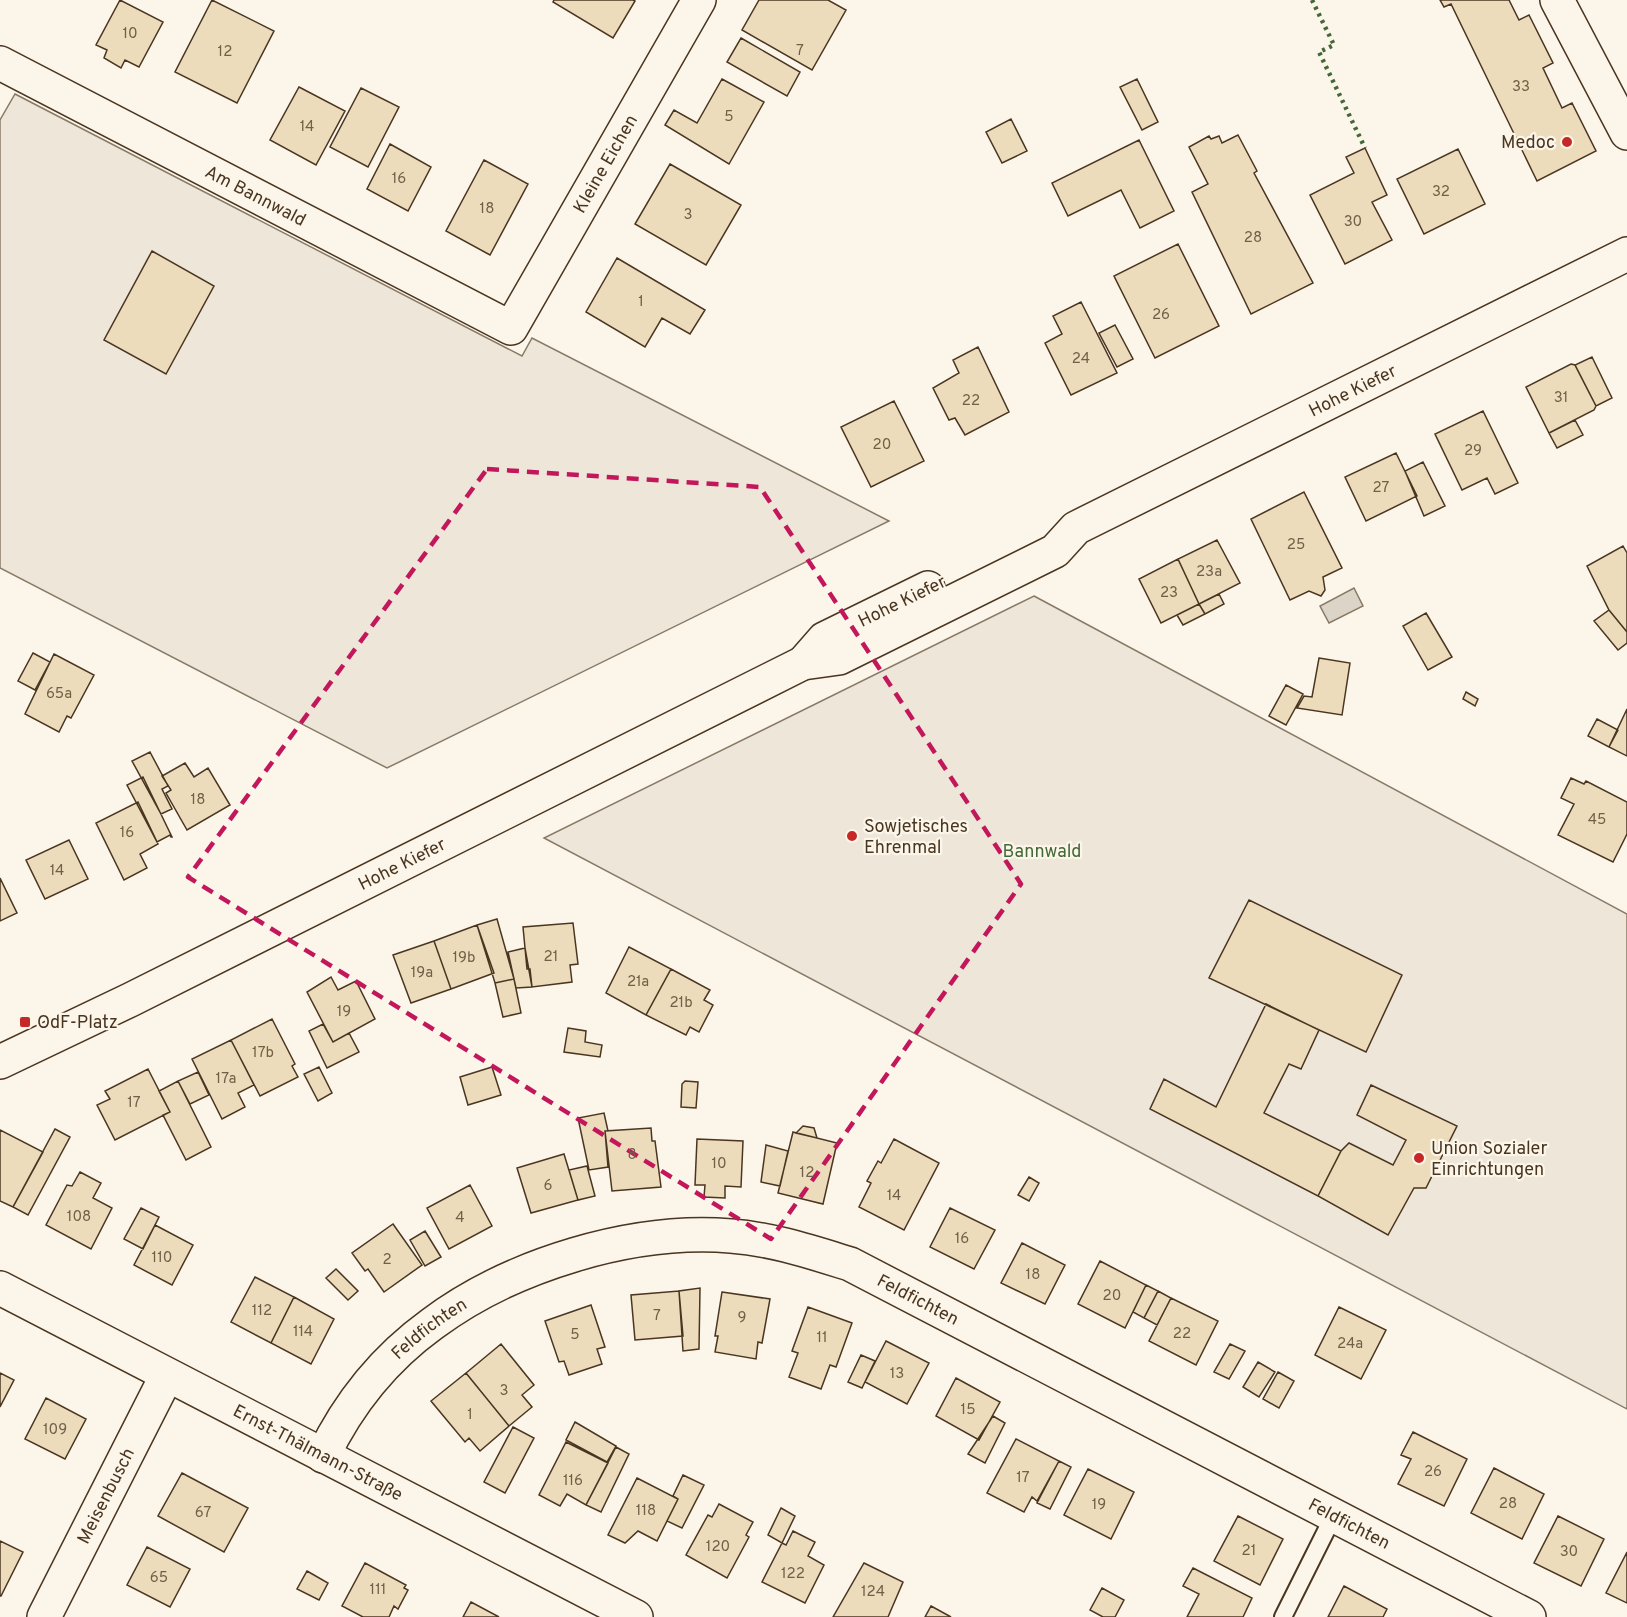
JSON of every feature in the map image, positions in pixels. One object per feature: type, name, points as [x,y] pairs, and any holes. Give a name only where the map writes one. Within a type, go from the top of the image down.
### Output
[{"type":"street","name":"Kleine Eichen","points":[[511,328],[699,0]]},
{"type":"street","points":[[1557,0],[1627,133]]},
{"type":"street","name":"Am Bannwald","points":[[0,63],[511,328]]},
{"type":"street","name":"Hohe Kiefer","points":[[0,1062],[130,1000],[803,663],[824,639],[1042,532],[1076,528],[1627,255]]},
{"type":"street","name":"Feldfichten","points":[[324,1456],[352,1404],[393,1358],[432,1324],[506,1280],[582,1254],[635,1240],[685,1235],[731,1236],[776,1243],[850,1264],[1529,1617]]},
{"type":"street","name":"Ernst-Thälmann-Straße","points":[[0,1288],[636,1617]]},
{"type":"street","name":"Meisenbusch","points":[[44,1617],[166,1375]]},
{"type":"lane","points":[[1282,1617],[1333,1517]]},
{"type":"highlighted area","points":[[487,469],[760,487],[1021,884],[771,1239],[188,877]]},
{"type":"green space","points":[[15,94],[522,356],[532,338],[889,521],[387,768],[0,568],[0,120]]},
{"type":"green space","name":"Bannwald","points":[[1034,596],[1627,914],[1627,1409],[544,838]]},
{"type":"shaded area","points":[[1354,588],[1363,606],[1329,623],[1320,606]]},
{"type":"building","points":[[120,0],[163,22],[139,67],[125,60],[121,68],[104,58],[107,50],[96,45]]},
{"type":"building","points":[[212,0],[274,31],[237,103],[175,72]]},
{"type":"building","points":[[554,0],[635,1],[613,38],[553,2]]},
{"type":"building","points":[[759,0],[828,0],[846,10],[812,70],[742,30]]},
{"type":"building","points":[[1440,0],[1509,0],[1519,20],[1529,15],[1553,63],[1543,68],[1562,108],[1572,103],[1596,151],[1537,181],[1451,4],[1444,7]]},
{"type":"building","points":[[741,38],[800,72],[787,96],[727,62]]},
{"type":"building","points":[[722,79],[764,102],[729,164],[665,125],[674,110],[697,123]]},
{"type":"building","points":[[1137,79],[1158,122],[1142,130],[1120,87]]},
{"type":"building","points":[[299,87],[345,111],[316,165],[270,140]]},
{"type":"building","points":[[361,88],[399,107],[368,167],[330,147]]},
{"type":"building","points":[[1011,119],[1027,151],[1002,163],[986,132]]},
{"type":"building","points":[[1238,135],[1257,171],[1254,173],[1313,283],[1251,314],[1192,192],[1208,184],[1189,147],[1209,136],[1211,139],[1219,136],[1222,143]]},
{"type":"building","points":[[1139,140],[1174,211],[1140,228],[1121,190],[1068,216],[1052,183]]},
{"type":"building","points":[[390,144],[431,167],[408,211],[367,189]]},
{"type":"building","points":[[1365,148],[1387,195],[1372,202],[1392,240],[1345,264],[1310,195],[1354,173],[1346,157]]},
{"type":"building","points":[[1458,149],[1485,204],[1424,234],[1397,179]]},
{"type":"building","points":[[484,160],[528,184],[490,255],[446,231]]},
{"type":"building","points":[[670,164],[741,205],[706,265],[635,224]]},
{"type":"building","points":[[1178,244],[1219,326],[1155,358],[1114,276]]},
{"type":"building","points":[[152,251],[214,286],[166,374],[104,340]]},
{"type":"building","points":[[617,258],[705,310],[690,334],[662,318],[645,347],[586,312]]},
{"type":"building","points":[[1081,302],[1117,373],[1071,395],[1045,343],[1062,334],[1053,316]]},
{"type":"building","points":[[1115,325],[1133,359],[1117,367],[1099,333]]},
{"type":"building","points":[[978,347],[1009,412],[965,435],[955,418],[949,420],[933,388],[959,373],[953,360]]},
{"type":"building","points":[[1592,357],[1612,398],[1596,406],[1575,365]]},
{"type":"building","points":[[1571,364],[1575,365],[1596,406],[1594,410],[1549,433],[1526,387]]},
{"type":"building","points":[[894,401],[924,461],[871,487],[841,427]]},
{"type":"building","points":[[1483,411],[1518,483],[1495,494],[1487,478],[1462,490],[1435,434]]},
{"type":"building","points":[[1575,420],[1583,435],[1557,448],[1549,433]]},
{"type":"building","points":[[1396,453],[1417,496],[1366,521],[1345,477]]},
{"type":"building","points":[[1423,462],[1445,506],[1424,516],[1405,471]]},
{"type":"building","points":[[1304,492],[1342,568],[1323,577],[1325,590],[1321,596],[1309,591],[1290,600],[1251,519]]},
{"type":"building","points":[[1217,540],[1240,583],[1199,604],[1178,559]]},
{"type":"building","points":[[1623,546],[1627,553],[1627,632],[1609,610],[1587,566]]},
{"type":"building","points":[[1178,559],[1199,604],[1161,623],[1139,579]]},
{"type":"building","points":[[1219,594],[1224,604],[1205,614],[1199,604]]},
{"type":"building","points":[[1199,604],[1205,614],[1183,625],[1177,615]]},
{"type":"building","points":[[1609,610],[1627,632],[1627,643],[1618,650],[1594,621]]},
{"type":"building","points":[[1426,613],[1452,657],[1428,670],[1403,626]]},
{"type":"building","points":[[33,653],[50,662],[35,690],[18,681]]},
{"type":"building","points":[[54,654],[94,675],[71,718],[67,716],[59,732],[25,714]]},
{"type":"building","points":[[1319,658],[1350,663],[1342,715],[1297,708],[1304,696],[1312,697]]},
{"type":"building","points":[[1286,685],[1303,694],[1286,725],[1269,716]]},
{"type":"building","points":[[1466,692],[1478,699],[1475,706],[1463,699]]},
{"type":"building","points":[[1627,709],[1627,756],[1609,747]]},
{"type":"building","points":[[1597,719],[1618,730],[1609,747],[1588,736]]},
{"type":"building","points":[[150,752],[168,786],[162,789],[172,809],[161,814],[132,761]]},
{"type":"building","points":[[185,763],[194,777],[208,768],[230,805],[187,830],[166,793],[171,790],[162,776]]},
{"type":"building","points":[[143,777],[172,837],[170,835],[157,842],[127,785]]},
{"type":"building","points":[[1571,778],[1584,784],[1586,781],[1627,802],[1627,834],[1613,862],[1558,835],[1574,804],[1561,798]]},
{"type":"building","points":[[138,802],[158,844],[140,854],[147,868],[124,880],[96,823]]},
{"type":"building","points":[[69,840],[88,879],[45,899],[26,860]]},
{"type":"building","points":[[0,878],[17,913],[0,921]]},
{"type":"building","points":[[1249,900],[1402,975],[1366,1052],[1209,978]]},
{"type":"building","points":[[497,919],[514,979],[495,983],[477,925]]},
{"type":"building","points":[[573,923],[578,964],[570,965],[572,982],[532,987],[530,969],[527,969],[523,927]]},
{"type":"building","points":[[477,925],[494,973],[451,989],[434,941]]},
{"type":"building","points":[[434,941],[451,989],[411,1003],[393,955]]},
{"type":"building","points":[[629,947],[671,969],[646,1015],[606,993]]},
{"type":"building","points":[[525,948],[532,987],[516,988],[508,952]]},
{"type":"building","points":[[671,969],[710,990],[704,1000],[713,1005],[699,1032],[690,1027],[686,1035],[646,1015]]},
{"type":"building","points":[[331,977],[338,990],[356,981],[375,1019],[333,1042],[307,992]]},
{"type":"building","points":[[514,979],[521,1013],[503,1017],[495,983]]},
{"type":"building","points":[[1266,1004],[1319,1030],[1301,1069],[1289,1064],[1264,1113],[1341,1151],[1318,1196],[1150,1109],[1164,1079],[1216,1107]]},
{"type":"building","points":[[272,1019],[295,1064],[292,1066],[298,1077],[260,1096],[231,1040]]},
{"type":"building","points":[[323,1024],[333,1042],[349,1033],[359,1052],[327,1068],[309,1031]]},
{"type":"building","points":[[568,1028],[586,1031],[585,1042],[602,1045],[600,1057],[564,1052]]},
{"type":"building","points":[[231,1040],[254,1085],[238,1093],[245,1107],[222,1119],[192,1059]]},
{"type":"building","points":[[319,1067],[332,1093],[318,1101],[304,1074]]},
{"type":"building","points":[[492,1067],[501,1095],[468,1105],[460,1077]]},
{"type":"building","points":[[148,1069],[170,1112],[115,1140],[97,1105],[110,1099],[105,1091]]},
{"type":"building","points":[[198,1072],[209,1095],[190,1104],[178,1081]]},
{"type":"building","points":[[178,1081],[211,1147],[186,1160],[163,1115],[170,1112],[159,1091]]},
{"type":"building","points":[[685,1081],[698,1082],[696,1108],[681,1107],[682,1084]]},
{"type":"building","name":"Union Sozialer Einrichtungen","points":[[1371,1085],[1457,1126],[1426,1188],[1414,1188],[1388,1235],[1318,1196],[1341,1151],[1349,1143],[1393,1165],[1406,1140],[1357,1115]]},
{"type":"building","points":[[604,1113],[608,1131],[605,1131],[608,1167],[589,1170],[578,1118]]},
{"type":"building","points":[[803,1126],[814,1128],[817,1138],[796,1133]]},
{"type":"building","points":[[651,1128],[661,1187],[612,1191],[605,1131]]},
{"type":"building","points":[[55,1129],[70,1137],[28,1215],[13,1207]]},
{"type":"building","points":[[0,1130],[43,1152],[13,1207],[0,1201]]},
{"type":"building","points":[[793,1132],[837,1143],[823,1204],[778,1193]]},
{"type":"building","points":[[697,1139],[743,1141],[741,1187],[725,1186],[725,1198],[704,1197],[705,1185],[695,1185]]},
{"type":"building","points":[[894,1139],[939,1163],[904,1230],[859,1207],[871,1183],[867,1181],[878,1161],[881,1163]]},
{"type":"building","points":[[766,1145],[788,1151],[780,1186],[761,1182]]},
{"type":"building","points":[[564,1154],[578,1200],[531,1213],[517,1168]]},
{"type":"building","points":[[587,1166],[595,1196],[578,1200],[569,1170]]},
{"type":"building","points":[[80,1172],[101,1183],[93,1198],[112,1208],[91,1249],[46,1225],[67,1185],[72,1186]]},
{"type":"building","points":[[1029,1177],[1039,1183],[1029,1201],[1018,1195]]},
{"type":"building","points":[[470,1185],[492,1226],[449,1249],[427,1208]]},
{"type":"building","points":[[141,1208],[159,1217],[143,1249],[124,1239]]},
{"type":"building","points":[[950,1208],[995,1230],[974,1269],[930,1247]]},
{"type":"building","points":[[393,1224],[422,1265],[384,1292],[368,1269],[365,1271],[352,1253]]},
{"type":"building","points":[[155,1225],[193,1245],[172,1285],[134,1265]]},
{"type":"building","points":[[425,1231],[441,1257],[425,1266],[410,1240]]},
{"type":"building","points":[[1022,1243],[1065,1265],[1045,1304],[1001,1283]]},
{"type":"building","points":[[1100,1261],[1146,1285],[1125,1328],[1078,1304]]},
{"type":"building","points":[[336,1269],[358,1291],[348,1300],[326,1278]]},
{"type":"building","points":[[255,1277],[294,1297],[271,1343],[231,1322]]},
{"type":"building","points":[[1146,1285],[1158,1291],[1144,1318],[1133,1312]]},
{"type":"building","points":[[700,1288],[699,1349],[683,1351],[679,1291]]},
{"type":"building","points":[[679,1291],[683,1336],[635,1340],[631,1295]]},
{"type":"building","points":[[1158,1291],[1171,1298],[1157,1325],[1144,1318]]},
{"type":"building","points":[[722,1292],[770,1299],[762,1343],[758,1342],[756,1359],[715,1352],[718,1336],[715,1336]]},
{"type":"building","points":[[294,1297],[334,1319],[311,1364],[271,1343]]},
{"type":"building","points":[[1171,1298],[1218,1321],[1196,1365],[1149,1341]]},
{"type":"building","points":[[591,1305],[605,1347],[597,1349],[602,1364],[569,1375],[564,1361],[559,1362],[545,1321]]},
{"type":"building","points":[[808,1307],[852,1323],[836,1367],[830,1365],[821,1389],[789,1377],[798,1353],[792,1351]]},
{"type":"building","points":[[1339,1307],[1386,1330],[1361,1379],[1315,1355]]},
{"type":"building","points":[[886,1341],[929,1363],[907,1404],[865,1382]]},
{"type":"building","points":[[501,1344],[534,1385],[522,1395],[532,1407],[509,1426],[466,1373]]},
{"type":"building","points":[[1230,1344],[1245,1351],[1229,1379],[1214,1372]]},
{"type":"building","points":[[861,1355],[875,1361],[862,1388],[848,1382]]},
{"type":"building","points":[[1258,1362],[1275,1372],[1259,1397],[1243,1387]]},
{"type":"building","points":[[1278,1372],[1294,1381],[1279,1408],[1263,1399]]},
{"type":"building","points":[[0,1373],[14,1380],[0,1407]]},
{"type":"building","points":[[466,1373],[509,1426],[480,1451],[469,1438],[465,1442],[431,1401]]},
{"type":"building","points":[[956,1378],[1000,1402],[979,1440],[936,1416]]},
{"type":"building","points":[[46,1398],[86,1419],[65,1459],[25,1439]]},
{"type":"building","points":[[993,1416],[1005,1423],[985,1463],[968,1454]]},
{"type":"building","points":[[575,1422],[616,1446],[607,1462],[566,1440]]},
{"type":"building","points":[[513,1427],[534,1438],[505,1493],[484,1482]]},
{"type":"building","points":[[1413,1432],[1467,1459],[1444,1506],[1398,1484],[1411,1459],[1401,1455]]},
{"type":"building","points":[[1016,1439],[1059,1461],[1037,1501],[1032,1497],[1024,1512],[987,1493]]},
{"type":"building","points":[[566,1442],[608,1463],[586,1505],[567,1494],[560,1506],[539,1495]]},
{"type":"building","points":[[616,1447],[629,1454],[601,1512],[586,1505]]},
{"type":"building","points":[[1059,1461],[1071,1467],[1050,1509],[1037,1503]]},
{"type":"building","points":[[1494,1468],[1544,1494],[1522,1539],[1471,1513]]},
{"type":"building","points":[[1088,1469],[1134,1492],[1111,1539],[1064,1515]]},
{"type":"building","points":[[182,1473],[248,1508],[224,1552],[158,1516]]},
{"type":"building","points":[[683,1475],[704,1485],[682,1528],[667,1521],[678,1499],[673,1496]]},
{"type":"building","points":[[637,1478],[678,1499],[657,1541],[638,1531],[625,1543],[608,1535]]},
{"type":"building","points":[[719,1504],[753,1522],[746,1535],[749,1537],[727,1578],[686,1555],[708,1515],[712,1517]]},
{"type":"building","points":[[781,1508],[795,1516],[782,1543],[768,1535]]},
{"type":"building","points":[[1238,1516],[1283,1539],[1260,1585],[1214,1561]]},
{"type":"building","points":[[1558,1516],[1604,1539],[1581,1586],[1534,1563]]},
{"type":"building","points":[[793,1531],[815,1542],[808,1556],[824,1565],[805,1603],[762,1582],[782,1543],[786,1545]]},
{"type":"building","points":[[0,1541],[23,1552],[1,1596],[0,1596]]},
{"type":"building","points":[[147,1547],[190,1569],[170,1607],[127,1585]]},
{"type":"building","points":[[1627,1552],[1627,1603],[1606,1593]]},
{"type":"building","points":[[365,1563],[406,1585],[404,1588],[408,1590],[398,1609],[394,1606],[389,1617],[363,1617],[342,1606]]},
{"type":"building","points":[[864,1563],[903,1582],[888,1617],[833,1617]]},
{"type":"building","points":[[1193,1568],[1252,1598],[1243,1617],[1187,1617],[1199,1594],[1183,1586]]},
{"type":"building","points":[[307,1571],[328,1583],[319,1600],[297,1589]]},
{"type":"building","points":[[1344,1586],[1387,1609],[1383,1617],[1328,1617]]},
{"type":"building","points":[[1102,1588],[1124,1600],[1115,1617],[1103,1617],[1090,1610]]},
{"type":"building","points":[[471,1602],[499,1617],[463,1617]]},
{"type":"building","points":[[931,1606],[951,1617],[925,1617]]},
{"type":"hedge","points":[[1312,0],[1334,45],[1319,52],[1365,148]]},
{"type":"place","name":"Medoc","points":[[1567,142]]},
{"type":"place","name":"Sowjetisches Ehrenmal","points":[[852,836]]},
{"type":"place","name":"OdF-Platz","points":[[25,1022]]},
{"type":"place","name":"Union Sozialer Einrichtungen","points":[[1419,1158]]}]
